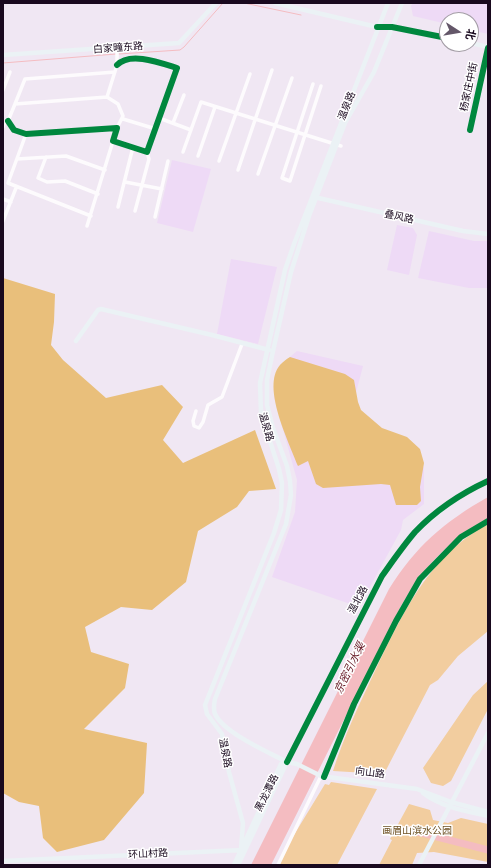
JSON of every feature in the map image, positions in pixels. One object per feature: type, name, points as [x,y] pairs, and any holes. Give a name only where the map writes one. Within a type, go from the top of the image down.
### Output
[{"type":"main road","name":"白家疃东路","points":[[3,55],[116,52],[179,43],[216,3]]},
{"type":"main road","points":[[275,3],[377,27],[392,27],[439,36]]},
{"type":"main road","name":"温泉路","points":[[337,144],[377,27],[388,3]]},
{"type":"main road","name":"温泉路","points":[[243,850],[243,832],[240,808],[229,772],[222,734],[205,710],[208,697],[274,533],[281,510],[283,492],[281,476],[264,426],[259,396],[260,383],[285,270],[313,197],[345,123],[374,72],[402,3]]},
{"type":"main road","name":"温泉路","points":[[297,764],[287,762],[228,729],[216,716],[214,709],[215,699],[283,531],[290,503],[291,488],[287,466],[273,428],[267,405],[268,380],[273,351],[296,253],[313,197]]},
{"type":"main road","name":"叠风路","points":[[313,197],[463,231],[488,234]]},
{"type":"main road","points":[[76,341],[98,310],[101,309],[273,351]]},
{"type":"main road","name":"温北路","points":[[287,762],[382,576],[416,532],[464,492],[488,481]]},
{"type":"main road","points":[[208,697],[210,702],[215,699]]},
{"type":"main road","points":[[419,865],[488,733]]},
{"type":"main road","name":"黑龙潭路","points":[[234,865],[287,762]]},
{"type":"main road","name":"向山路","points":[[297,764],[323,777],[417,788],[450,804],[488,816]]},
{"type":"main road","name":"向山路","points":[[450,804],[488,812]]},
{"type":"main road","name":"黑龙潭路","points":[[238,865],[243,850]]},
{"type":"main road","name":"环山村路","points":[[3,861],[243,850]]},
{"type":"street","name":"杨家庄中街","points":[[470,130],[488,48]]},
{"type":"street","points":[[107,97],[117,65],[116,52]]},
{"type":"street","points":[[117,65],[124,60],[142,59],[154,60],[177,68],[147,152],[149,159],[135,211]]},
{"type":"street","points":[[238,170],[272,70]]},
{"type":"street","points":[[3,90],[10,72]]},
{"type":"street","points":[[3,128],[25,79],[115,72]]},
{"type":"street","points":[[219,161],[250,74]]},
{"type":"street","points":[[258,174],[292,78]]},
{"type":"street","points":[[314,84],[282,178],[290,181],[321,86]]},
{"type":"street","points":[[172,123],[184,95]]},
{"type":"street","points":[[15,104],[107,97],[118,104],[123,119]]},
{"type":"street","points":[[183,152],[201,102],[337,144]]},
{"type":"street","points":[[198,156],[215,107]]},
{"type":"street","points":[[160,118],[191,130]]},
{"type":"street","points":[[123,119],[156,129]]},
{"type":"street","points":[[87,226],[117,128],[123,119]]},
{"type":"street","points":[[6,122],[14,130],[26,134],[117,128]]},
{"type":"street","points":[[26,134],[8,183],[16,188],[90,216]]},
{"type":"street","points":[[113,141],[147,152]]},
{"type":"street","points":[[118,208],[133,147]]},
{"type":"street","points":[[16,159],[66,156],[105,170]]},
{"type":"street","points":[[46,157],[38,178],[47,182],[65,181],[98,194]]},
{"type":"street","points":[[155,217],[168,161]]},
{"type":"street","points":[[125,182],[162,189]]},
{"type":"street","points":[[3,221],[16,188]]},
{"type":"street","points":[[3,199],[11,202]]},
{"type":"street","points":[[196,411],[193,421],[194,426],[199,428],[203,422],[208,405],[222,397],[242,344]]},
{"type":"street","points":[[278,865],[323,777],[354,704],[396,621],[420,579],[461,538],[488,521]]},
{"type":"shaded area","points":[[413,3],[488,3],[488,34],[479,32],[479,12],[439,12],[439,22],[413,16],[411,6]]},
{"type":"shaded area","points":[[172,160],[211,169],[193,232],[157,223]]},
{"type":"shaded area","points":[[397,225],[413,228],[417,235],[409,275],[387,270]]},
{"type":"shaded area","points":[[429,231],[474,241],[488,241],[488,288],[469,288],[418,278]]},
{"type":"shaded area","points":[[231,259],[277,267],[258,344],[217,334]]},
{"type":"shaded area","points":[[3,278],[55,294],[51,345],[63,360],[106,398],[162,385],[183,407],[163,440],[183,463],[255,430],[276,489],[249,491],[237,507],[198,531],[186,582],[152,610],[121,607],[85,627],[91,652],[129,664],[125,688],[84,729],[147,743],[144,793],[104,840],[57,852],[43,838],[39,806],[19,802],[3,793]]},
{"type":"shaded area","points":[[297,351],[363,366],[353,404],[373,426],[414,452],[424,468],[424,504],[403,520],[401,530],[359,607],[272,577],[295,512],[297,480],[274,397],[274,381],[278,367]]},
{"type":"shaded area","points":[[290,357],[345,374],[354,380],[361,410],[382,428],[407,437],[420,449],[424,463],[420,487],[421,501],[417,505],[396,505],[390,485],[381,484],[323,488],[316,484],[308,461],[298,466],[278,415],[274,387],[275,375],[280,365]]},
{"type":"green space","points":[[488,524],[488,631],[458,656],[438,680],[430,685],[384,774],[333,771],[357,709],[406,609],[433,570],[449,552],[467,537]]},
{"type":"green space","points":[[488,681],[488,709],[451,781],[443,786],[431,783],[423,768],[473,695]]},
{"type":"green space","points":[[331,782],[377,789],[337,865],[278,865],[286,848],[325,784],[329,785]]},
{"type":"green space","name":"画眉山滨水公园","points":[[409,804],[430,810],[433,820],[448,823],[461,818],[488,824],[488,862],[434,852],[417,853],[412,865],[379,865],[392,840],[390,839]]},
{"type":"water","name":"京密引水渠","points":[[488,497],[488,518],[461,536],[438,556],[419,579],[401,606],[271,865],[251,865],[389,589],[410,560],[432,536],[472,506]]},
{"type":"waterway","points":[[119,54],[180,50],[223,3]]},
{"type":"waterway","points":[[244,3],[301,15]]},
{"type":"waterway","points":[[3,63],[116,54]]},
{"type":"waterway","points":[[410,830],[488,850]]},
{"type":"cycle path","points":[[377,27],[392,27],[439,36]]},
{"type":"cycle path","points":[[470,130],[488,48]]},
{"type":"cycle path","points":[[8,121],[14,130],[26,134],[117,128],[113,141],[147,152],[177,68],[154,61],[137,58],[123,61],[117,65]]},
{"type":"cycle path","points":[[287,762],[382,576],[406,543],[423,524],[440,510],[468,491],[488,481]]},
{"type":"cycle path","points":[[324,777],[354,704],[396,621],[420,579],[461,537],[488,521]]}]
